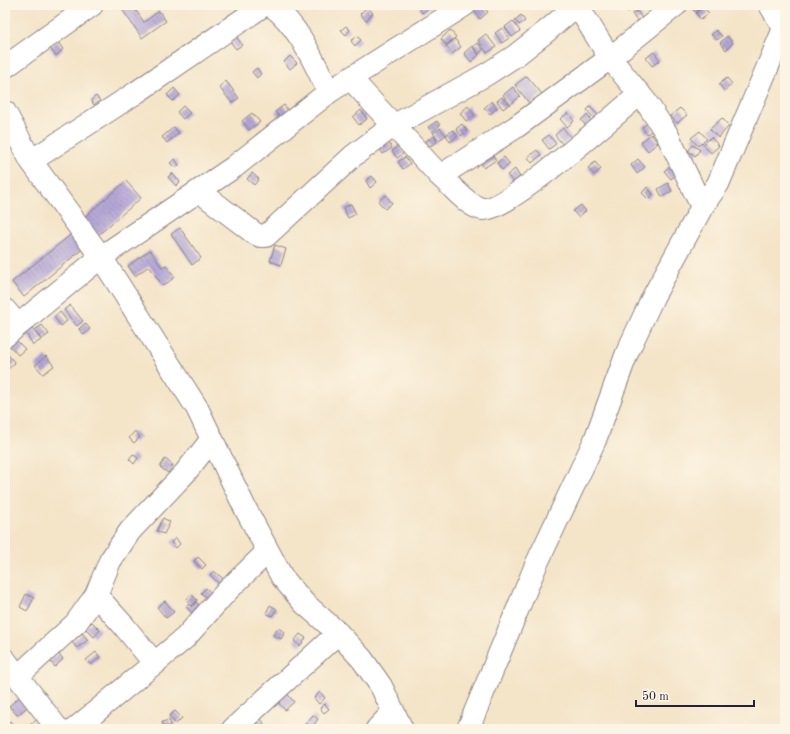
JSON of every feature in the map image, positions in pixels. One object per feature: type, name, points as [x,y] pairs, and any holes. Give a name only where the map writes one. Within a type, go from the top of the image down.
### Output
[{"type":"street","points":[[5,67],[92,5]]},
{"type":"street","points":[[9,324],[101,257],[199,191],[329,92],[465,5]]},
{"type":"street","points":[[199,191],[254,233],[260,236],[266,236],[353,156],[393,126],[487,74],[515,56],[577,5],[610,58],[640,94],[667,134],[702,207]]},
{"type":"street","points":[[440,176],[516,126],[610,58],[676,5]]},
{"type":"street","points":[[468,729],[536,565],[595,440],[627,353],[653,297],[702,207],[718,184],[785,27],[770,5]]},
{"type":"street","points":[[31,161],[274,6],[298,33],[329,92]]},
{"type":"street","points":[[351,79],[440,176],[475,207],[484,209],[496,206],[521,193],[640,94]]},
{"type":"street","points":[[5,112],[31,161],[101,257],[196,408],[245,508],[282,577],[304,603],[338,633],[366,664],[381,686],[398,721],[377,729]]},
{"type":"street","points":[[58,729],[9,668],[76,623],[96,595],[110,560],[130,531],[185,473],[212,439]]},
{"type":"street","points":[[75,729],[186,638],[228,591],[268,551]]},
{"type":"street","points":[[96,595],[155,664]]},
{"type":"street","points":[[233,729],[338,633]]},
{"type":"building","points":[[119,5],[132,5],[144,22],[159,11],[166,21],[142,38]]},
{"type":"building","points":[[423,5],[428,5],[430,7],[422,13],[419,8]]},
{"type":"building","points":[[481,5],[488,12],[480,19],[474,11]]},
{"type":"building","points":[[623,5],[633,5],[634,7],[628,12]]},
{"type":"building","points":[[701,5],[702,7],[695,12],[691,6]]},
{"type":"building","points":[[367,7],[373,13],[366,21],[360,14]]},
{"type":"building","points":[[703,7],[709,13],[701,20],[696,13]]},
{"type":"building","points":[[637,11],[642,18],[637,21],[632,14]]},
{"type":"building","points":[[521,15],[525,21],[519,25],[515,20]]},
{"type":"building","points":[[513,21],[520,31],[512,37],[505,27]]},
{"type":"building","points":[[346,26],[350,30],[346,35],[341,30]]},
{"type":"building","points":[[502,28],[509,38],[502,43],[495,33]]},
{"type":"building","points":[[450,30],[456,37],[446,45],[441,39]]},
{"type":"building","points":[[716,30],[722,36],[717,40],[711,35]]},
{"type":"building","points":[[486,34],[496,47],[487,53],[478,40]]},
{"type":"building","points":[[235,35],[242,45],[236,49],[229,40]]},
{"type":"building","points":[[357,36],[361,40],[355,46],[351,41]]},
{"type":"building","points":[[727,36],[733,43],[726,50],[720,43]]},
{"type":"building","points":[[455,39],[461,47],[452,54],[446,46]]},
{"type":"building","points":[[57,41],[63,49],[56,56],[49,47]]},
{"type":"building","points":[[478,43],[483,50],[478,54],[473,46]]},
{"type":"building","points":[[472,46],[479,55],[471,62],[464,53]]},
{"type":"building","points":[[654,52],[660,60],[652,66],[646,58]]},
{"type":"building","points":[[290,56],[297,63],[290,69],[284,62]]},
{"type":"building","points":[[257,68],[261,74],[257,78],[252,72]]},
{"type":"building","points":[[527,76],[542,94],[530,104],[515,85]]},
{"type":"building","points":[[727,78],[732,84],[724,91],[719,84]]},
{"type":"building","points":[[226,81],[239,98],[232,103],[219,87]]},
{"type":"building","points":[[513,87],[520,96],[510,105],[503,95]]},
{"type":"building","points":[[174,88],[180,95],[173,101],[167,95]]},
{"type":"building","points":[[96,96],[100,101],[94,105],[91,100]]},
{"type":"building","points":[[502,97],[508,105],[503,109],[497,101]]},
{"type":"building","points":[[492,101],[497,108],[490,114],[484,108]]},
{"type":"building","points":[[284,105],[289,112],[281,118],[275,112]]},
{"type":"building","points":[[183,106],[190,113],[183,119],[177,112]]},
{"type":"building","points":[[468,106],[475,115],[466,121],[460,113]]},
{"type":"building","points":[[590,107],[598,115],[594,119],[587,110]]},
{"type":"building","points":[[680,108],[687,115],[677,123],[670,116]]},
{"type":"building","points":[[361,110],[367,119],[359,125],[353,117]]},
{"type":"building","points":[[252,113],[260,122],[249,130],[242,121]]},
{"type":"building","points":[[568,113],[574,121],[567,127],[560,119]]},
{"type":"building","points":[[587,115],[592,122],[587,127],[581,120]]},
{"type":"building","points":[[722,118],[729,126],[718,138],[710,129]]},
{"type":"building","points":[[437,121],[440,125],[432,132],[428,127]]},
{"type":"building","points":[[648,123],[653,130],[647,134],[642,127]]},
{"type":"building","points":[[462,124],[467,131],[461,136],[456,129]]},
{"type":"building","points":[[174,127],[179,133],[167,143],[162,137]]},
{"type":"building","points":[[440,128],[446,135],[439,140],[433,133]]},
{"type":"building","points":[[563,128],[571,138],[563,145],[555,135]]},
{"type":"building","points":[[453,130],[458,136],[450,142],[446,135]]},
{"type":"building","points":[[700,131],[707,139],[698,146],[691,138]]},
{"type":"building","points":[[651,134],[658,143],[648,151],[641,142]]},
{"type":"building","points":[[549,135],[556,144],[549,149],[542,140]]},
{"type":"building","points":[[434,136],[437,142],[430,146],[426,141]]},
{"type":"building","points":[[711,137],[719,146],[711,153],[703,145]]},
{"type":"building","points":[[386,139],[392,148],[383,154],[377,145]]},
{"type":"building","points":[[693,145],[700,150],[695,156],[688,151]]},
{"type":"building","points":[[398,146],[404,153],[397,158],[392,151]]},
{"type":"building","points":[[537,150],[541,155],[532,163],[528,157]]},
{"type":"building","points":[[489,151],[496,160],[484,168],[478,159]]},
{"type":"building","points":[[405,157],[410,164],[403,169],[398,162]]},
{"type":"building","points":[[504,157],[510,164],[502,170],[497,163]]},
{"type":"building","points":[[175,159],[179,165],[175,168],[170,163]]},
{"type":"building","points":[[638,159],[645,167],[637,174],[631,165]]},
{"type":"building","points":[[595,162],[601,169],[594,175],[588,168]]},
{"type":"building","points":[[671,165],[678,173],[671,179],[664,171]]},
{"type":"building","points":[[515,169],[520,177],[513,182],[507,175]]},
{"type":"building","points":[[172,173],[180,182],[176,186],[168,177]]},
{"type":"building","points":[[252,173],[259,179],[254,185],[247,179]]},
{"type":"building","points":[[372,176],[377,182],[370,188],[366,181]]},
{"type":"building","points":[[126,181],[141,198],[97,236],[82,219]]},
{"type":"building","points":[[668,183],[672,191],[662,197],[658,189]]},
{"type":"building","points":[[647,187],[653,194],[648,199],[642,193]]},
{"type":"building","points":[[386,195],[392,203],[385,209],[378,201]]},
{"type":"building","points":[[351,204],[356,214],[348,218],[343,208]]},
{"type":"building","points":[[581,205],[586,211],[578,217],[573,211]]},
{"type":"building","points":[[180,228],[201,258],[192,265],[171,234]]},
{"type":"building","points":[[74,232],[86,246],[24,297],[12,282]]},
{"type":"building","points":[[275,245],[286,249],[281,265],[270,261]]},
{"type":"building","points":[[150,250],[162,267],[166,265],[175,277],[163,286],[149,266],[135,276],[128,266]]},
{"type":"building","points":[[70,305],[83,321],[77,326],[64,310]]},
{"type":"building","points":[[60,312],[67,321],[61,326],[54,317]]},
{"type":"building","points":[[85,323],[90,329],[84,335],[79,329]]},
{"type":"building","points":[[42,325],[49,334],[42,339],[35,330]]},
{"type":"building","points":[[33,329],[41,340],[33,345],[26,333]]},
{"type":"building","points":[[16,340],[25,349],[18,355],[10,346]]},
{"type":"building","points":[[5,351],[15,363],[8,369],[5,365]]},
{"type":"building","points":[[46,356],[54,366],[43,374],[35,365]]},
{"type":"building","points":[[135,431],[140,437],[134,443],[129,438]]},
{"type":"building","points":[[133,454],[138,458],[134,464],[129,459]]},
{"type":"building","points":[[165,459],[173,465],[168,473],[160,467]]},
{"type":"building","points":[[163,518],[170,522],[164,534],[157,531]]},
{"type":"building","points":[[176,538],[180,544],[176,548],[171,542]]},
{"type":"building","points":[[198,557],[206,565],[202,569],[194,561]]},
{"type":"building","points":[[214,571],[227,582],[222,587],[210,575]]},
{"type":"building","points":[[206,588],[218,599],[213,604],[201,593]]},
{"type":"building","points":[[26,594],[34,598],[27,611],[20,607]]},
{"type":"building","points":[[191,594],[197,600],[192,606],[186,600]]},
{"type":"building","points":[[165,601],[174,612],[166,618],[157,607]]},
{"type":"building","points":[[196,602],[199,605],[195,609],[200,614],[196,617],[186,607],[189,604],[192,607]]},
{"type":"building","points":[[270,605],[277,609],[272,616],[266,613]]},
{"type":"building","points":[[92,622],[100,630],[94,637],[85,628]]},
{"type":"building","points":[[278,628],[285,632],[281,639],[273,635]]},
{"type":"building","points":[[82,633],[88,640],[77,648],[72,642]]},
{"type":"building","points":[[300,634],[306,638],[300,646],[294,641]]},
{"type":"building","points":[[96,652],[100,657],[91,665],[86,660]]},
{"type":"building","points":[[58,653],[63,659],[55,667],[50,661]]},
{"type":"building","points":[[285,691],[294,702],[285,710],[275,699]]},
{"type":"building","points":[[320,692],[325,698],[319,704],[314,698]]},
{"type":"building","points":[[21,696],[29,706],[17,715],[9,706]]},
{"type":"building","points":[[325,704],[329,709],[324,713],[320,708]]},
{"type":"building","points":[[175,711],[182,718],[176,724],[169,716]]},
{"type":"building","points":[[313,715],[318,719],[311,729],[301,729]]},
{"type":"building","points":[[258,716],[264,723],[258,729],[244,729]]},
{"type":"building","points":[[38,719],[41,724],[34,729],[31,724]]},
{"type":"building","points":[[169,720],[171,725],[164,728],[162,722]]},
{"type":"building","points":[[10,721],[17,729],[5,729],[5,725]]}]
